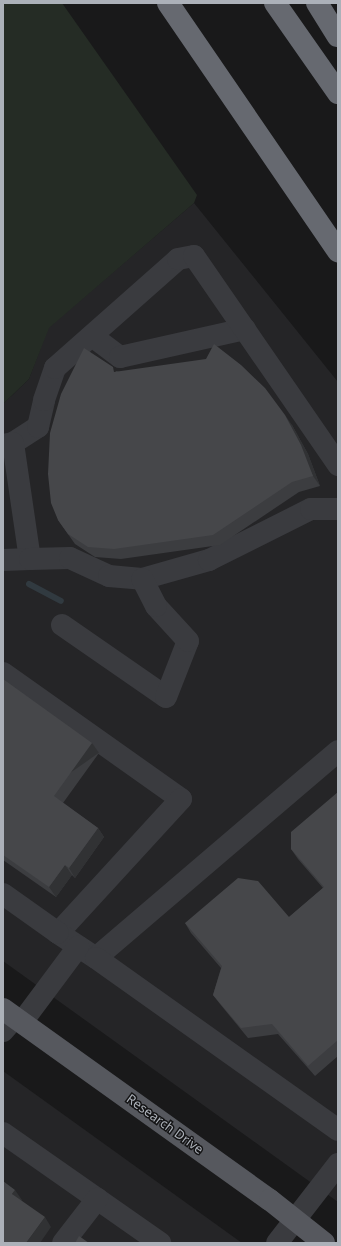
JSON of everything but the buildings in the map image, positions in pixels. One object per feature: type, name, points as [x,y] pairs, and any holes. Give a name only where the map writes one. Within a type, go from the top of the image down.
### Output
[{"type":"highway","points":[[168,3],[338,251]]},
{"type":"highway","points":[[275,3],[338,93]]},
{"type":"highway","points":[[317,3],[338,36]]},
{"type":"main road","name":"Research Drive","points":[[11,1020],[294,1218],[324,1243]]},
{"type":"lane","points":[[30,558],[8,444],[38,426],[44,400],[55,368],[178,259],[194,256],[338,465]]},
{"type":"lane","points":[[92,336],[120,357],[245,329]]},
{"type":"lane","points":[[3,560],[70,558],[109,576],[142,579],[209,560],[311,509],[338,509]]},
{"type":"lane","points":[[62,625],[166,696],[188,641],[156,606],[142,579]]},
{"type":"lane","points":[[3,673],[181,799],[58,933]]},
{"type":"lane","points":[[96,958],[338,751]]},
{"type":"lane","points":[[3,894],[335,1124]]},
{"type":"lane","points":[[11,1020],[78,947]]},
{"type":"lane","points":[[3,1133],[160,1243]]},
{"type":"lane","points":[[276,1243],[294,1218],[338,1164]]},
{"type":"lane","points":[[63,1243],[97,1199]]},
{"type":"shaded area","points":[[3,3],[62,3],[197,195],[194,203],[49,328],[29,379],[3,404]]},
{"type":"shaded area","points":[[194,203],[338,382],[338,1202],[3,961],[3,404],[29,379],[48,328]]},
{"type":"shaded area","points":[[3,1071],[242,1243],[3,1243]]},
{"type":"waterway","points":[[29,584],[61,601]]}]
